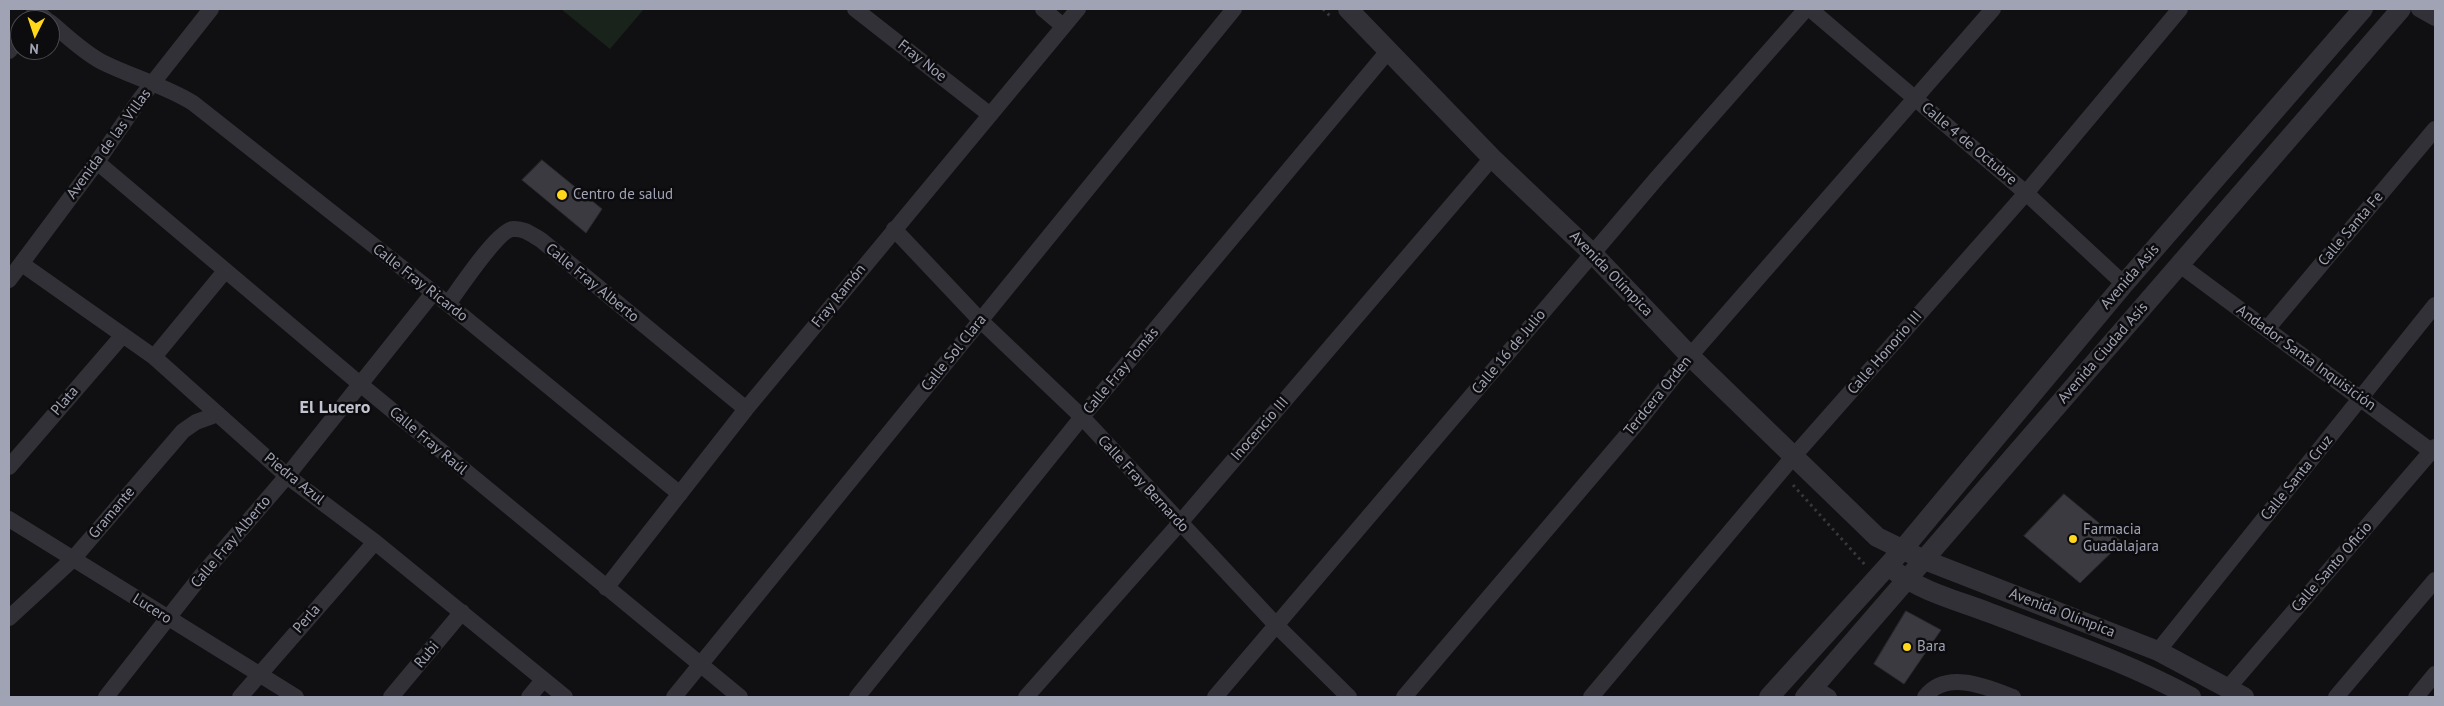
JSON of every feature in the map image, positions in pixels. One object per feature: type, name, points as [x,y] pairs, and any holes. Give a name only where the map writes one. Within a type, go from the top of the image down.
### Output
[{"type":"street","name":"Avenida de las Villas","points":[[9,280],[97,162],[140,99],[211,9]]},
{"type":"street","name":"Fray Noe","points":[[854,9],[989,114]]},
{"type":"street","points":[[1043,9],[1063,26]]},
{"type":"street","name":"Fray Ramón","points":[[606,588],[746,409],[1078,9]]},
{"type":"street","name":"Calle Sol Clara","points":[[674,697],[1234,9]]},
{"type":"street","name":"Avenida Olímpica","points":[[1348,9],[1492,158],[1593,254],[1690,356],[1793,458],[1877,537],[1922,559],[2158,650],[2236,693]]},
{"type":"street","name":"Calle 16 de Julio","points":[[1215,697],[1593,254],[1806,9]]},
{"type":"street","name":"Calle 4 de Octubre","points":[[1810,9],[2026,193],[2124,284]]},
{"type":"street","name":"Terdcera Orden","points":[[1404,697],[1638,422],[1690,356],[1993,9]]},
{"type":"street","name":"Calle Honorio III","points":[[1591,697],[1793,458],[2026,193],[2180,9]]},
{"type":"street","name":"Avenida Asís","points":[[1902,549],[2124,284],[2363,9]]},
{"type":"street","name":"Avenida Ciudad Asís","points":[[1815,694],[1922,559],[2401,9]]},
{"type":"street","points":[[2419,9],[2435,18]]},
{"type":"street","name":"Calle Fray Ricardo","points":[[60,30],[99,60],[135,77],[177,93],[193,103],[448,304],[680,494]]},
{"type":"street","name":"Calle Fray Tomás","points":[[857,697],[1082,418],[1389,50]]},
{"type":"street","name":"Calle Santa Fe","points":[[2267,329],[2435,128]]},
{"type":"street","name":"Inocencio III","points":[[1026,697],[1179,524],[1492,158]]},
{"type":"street","name":"Calle Fray Raúl","points":[[97,162],[360,384],[740,697]]},
{"type":"street","name":"Calle Fray Alberto","points":[[448,304],[500,234],[514,228],[525,230],[541,240],[746,409]]},
{"type":"street","name":"Calle Fray Bernardo","points":[[894,230],[980,320],[1082,418],[1179,524],[1277,626],[1350,697]]},
{"type":"street","name":"Piedra Azul","points":[[22,264],[154,357],[287,476],[375,542],[565,697]]},
{"type":"street","name":"Andador Santa Inquisición","points":[[2180,264],[2433,449]]},
{"type":"street","points":[[154,357],[225,271]]},
{"type":"street","name":"Calle Fray Alberto","points":[[106,697],[201,576],[287,476],[433,294]]},
{"type":"street","name":"Calle Santa Cruz","points":[[2158,650],[2435,305]]},
{"type":"street","name":"Plata","points":[[9,467],[123,335]]},
{"type":"street","name":"Gramante","points":[[9,618],[73,559],[183,431],[196,422],[218,414]]},
{"type":"street","name":"Calle Santo Oficio","points":[[2236,693],[2433,449]]},
{"type":"street","name":"Lucero","points":[[9,519],[168,620],[296,697]]},
{"type":"street","name":"Avenida Olímpica","points":[[1877,537],[1887,565],[1906,579],[2117,661],[2190,697]]},
{"type":"street","name":"Perla","points":[[240,697],[375,542]]},
{"type":"street","points":[[1769,697],[1902,549]]},
{"type":"street","points":[[2336,697],[2435,580]]},
{"type":"street","name":"Rubi","points":[[391,697],[462,612]]},
{"type":"street","points":[[2416,697],[2435,674]]},
{"type":"street","points":[[529,697],[543,680]]},
{"type":"street","points":[[1925,697],[1939,686],[1966,682],[2013,697]]},
{"type":"shaded area","points":[[561,9],[644,9],[610,49]]},
{"type":"building","name":"Centro de salud","points":[[542,160],[602,209],[586,233],[522,180]]},
{"type":"building","name":"Farmacia Guadalajara","points":[[2064,494],[2122,542],[2080,583],[2024,536]]},
{"type":"building","name":"Bara","points":[[1906,611],[1941,630],[1904,684],[1874,664]]},
{"type":"place","name":"Centro de salud","points":[[562,195]]},
{"type":"place","name":"Farmacia Guadalajara","points":[[2073,539]]},
{"type":"place","name":"Bara","points":[[1907,647]]},
{"type":"district","name":"El Lucero","points":[[335,408]]}]
